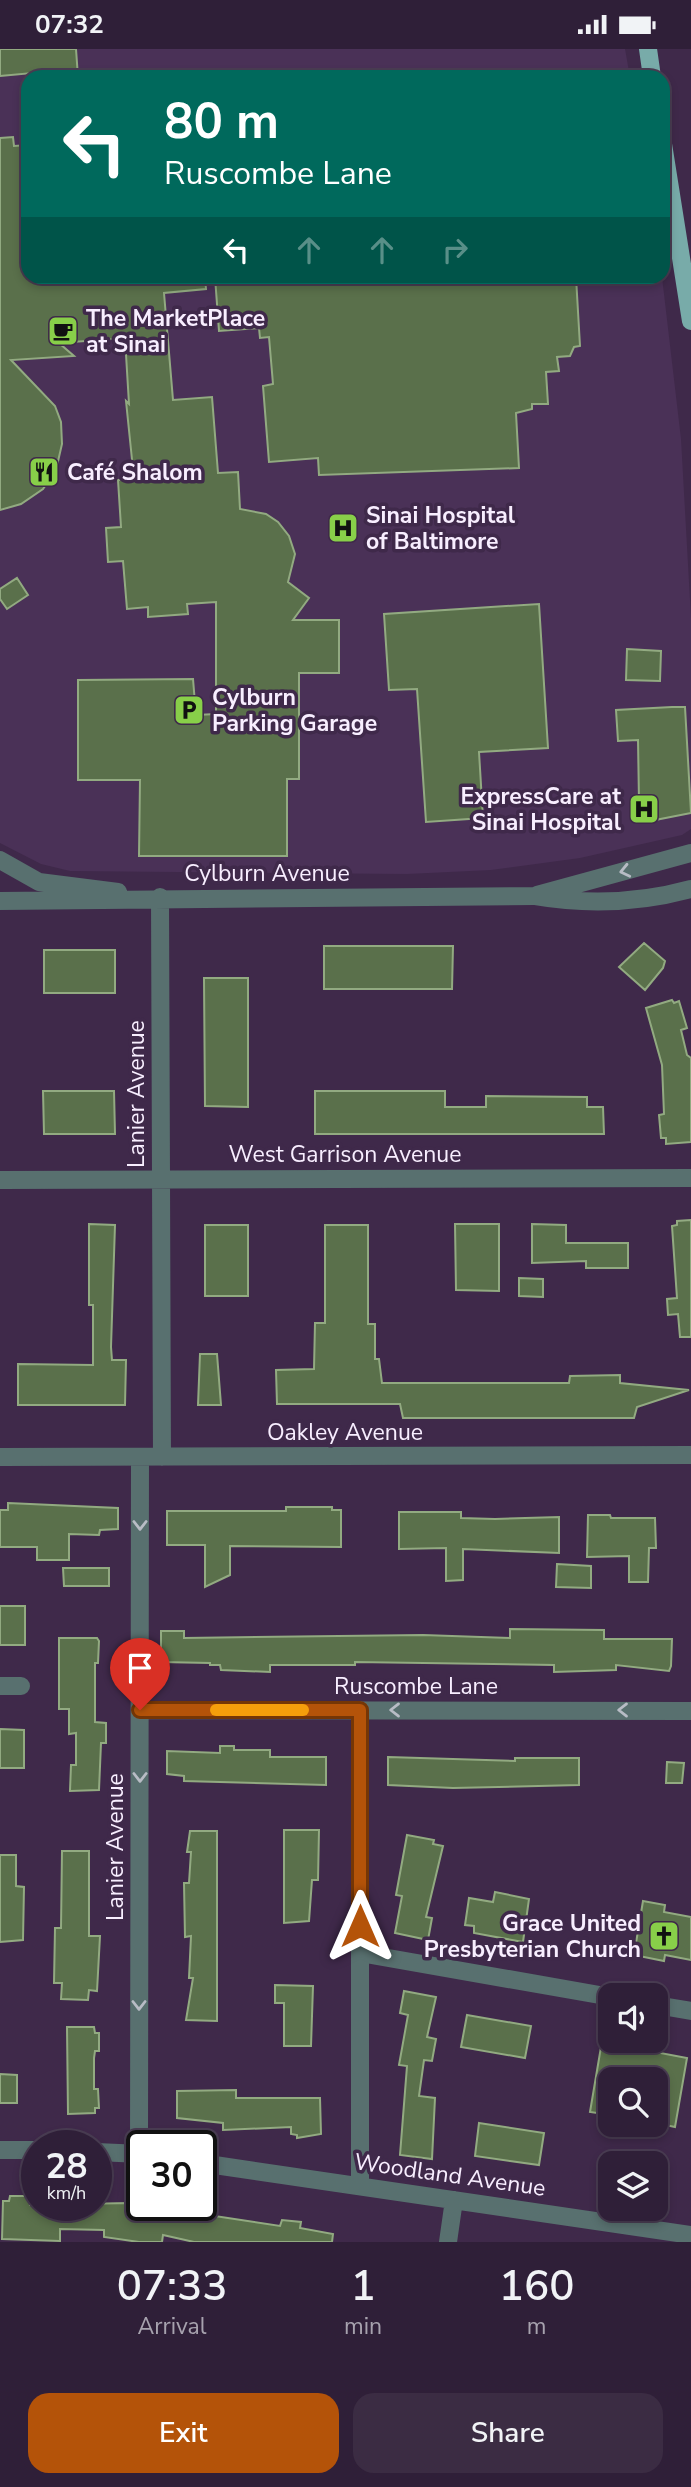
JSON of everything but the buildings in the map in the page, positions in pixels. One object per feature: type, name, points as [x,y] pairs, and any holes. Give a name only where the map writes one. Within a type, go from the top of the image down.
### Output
[{"type":"main road","points":[[648,49],[651,70]]},
{"type":"main road","points":[[670,188],[691,321]]},
{"type":"street","name":"Cylburn Avenue","points":[[534,896],[691,852]]},
{"type":"street","points":[[0,860],[38,881],[75,888],[160,897]]},
{"type":"street","points":[[1,895],[75,888]]},
{"type":"street","name":"Cylburn Avenue","points":[[1,895],[23,904],[160,897],[534,896],[572,902],[647,898],[691,889]]},
{"type":"street","name":"Lanier Avenue","points":[[160,897],[162,1457]]},
{"type":"street","name":"West Garrison Avenue","points":[[0,1180],[691,1178]]},
{"type":"street","name":"Oakley Avenue","points":[[0,1457],[691,1455]]},
{"type":"street","name":"Lanier Avenue","points":[[140,1457],[140,2130]]},
{"type":"street","points":[[0,1686],[22,1686]]},
{"type":"street","name":"Ruscombe Lane","points":[[140,1710],[691,1710]]},
{"type":"street","points":[[360,1710],[360,2186]]},
{"type":"street","points":[[360,1953],[598,1995]]},
{"type":"street","points":[[668,2007],[691,2011]]},
{"type":"street","points":[[0,2150],[21,2150]]},
{"type":"street","name":"Woodland Avenue","points":[[217,2165],[691,2235]]},
{"type":"street","points":[[448,2242],[454,2200]]},
{"type":"shaded area","name":"Sinai Hospital of Baltimore","points":[[0,49],[625,49],[629,70],[21,70],[21,284],[663,284],[681,439],[691,618],[691,829],[682,835],[580,858],[491,870],[407,874],[70,871],[41,864],[0,843]]},
{"type":"slow traffic","points":[[216,1710],[303,1710]]},
{"type":"place","name":"The MarketPlace at Sinai","points":[[63,331]]},
{"type":"place","name":"Café Shalom","points":[[44,472]]},
{"type":"place","name":"Sinai Hospital of Baltimore","points":[[343,528]]},
{"type":"place","name":"Cylburn Parking Garage","points":[[189,710]]},
{"type":"place","name":"ExpressCare at Sinai Hospital","points":[[644,809]]},
{"type":"place","name":"Grace United Presbyterian Church","points":[[664,1936]]},
{"type":"route","points":[[140,1710],[360,1710],[360,1926]]}]
